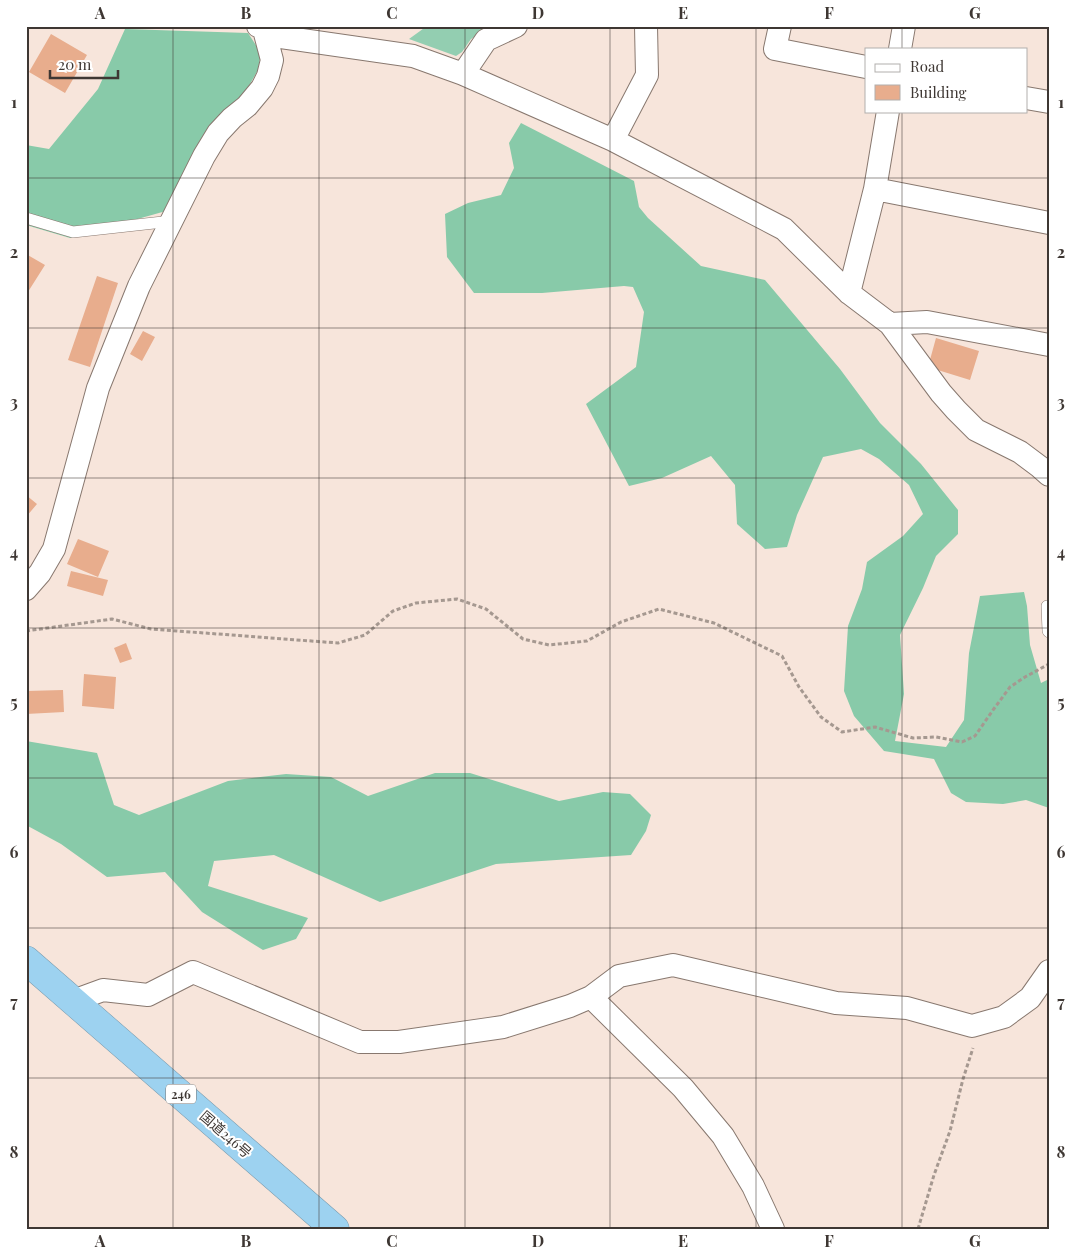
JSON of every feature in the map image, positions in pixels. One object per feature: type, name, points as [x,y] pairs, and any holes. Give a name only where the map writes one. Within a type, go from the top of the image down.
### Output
[{"type":"highway","name":"国道246号","points":[[26,960],[336,1229]]},
{"type":"street","points":[[463,74],[486,40],[516,26]]},
{"type":"street","points":[[613,140],[647,74],[646,26]]},
{"type":"street","points":[[780,26],[775,49],[865,67]]},
{"type":"street","points":[[900,48],[904,26]]},
{"type":"street","points":[[261,27],[281,37],[413,56],[463,74],[613,140],[784,229],[849,293],[890,324],[942,393],[976,430],[1020,452],[1049,475]]},
{"type":"street","points":[[26,589],[40,572],[54,549],[98,388],[139,286],[204,156],[218,133],[247,106],[262,88],[268,76],[272,60],[261,27]]},
{"type":"street","points":[[1028,98],[1049,102]]},
{"type":"street","points":[[849,293],[874,189],[888,112]]},
{"type":"street","points":[[874,189],[1049,223]]},
{"type":"street","points":[[890,324],[927,322],[1049,345]]},
{"type":"street","points":[[73,1001],[103,990],[148,995],[193,972],[360,1042],[400,1042],[503,1027],[591,998],[619,976],[673,965],[836,1003],[907,1008],[972,1026],[1004,1017],[1030,998],[1049,971]]},
{"type":"street","points":[[591,998],[683,1088],[723,1136],[753,1186],[773,1229]]},
{"type":"lane","points":[[26,218],[73,232],[172,220]]},
{"type":"lane","points":[[1049,606],[1047,606],[1049,632]]},
{"type":"path","points":[[26,631],[112,620],[151,629],[338,643],[365,636],[392,611],[416,604],[457,599],[486,609],[523,639],[549,645],[587,641],[621,622],[659,609],[714,623],[782,656],[799,687],[821,717],[842,732],[875,727],[913,738],[936,737],[962,742],[975,736],[1010,687],[1049,664]]},
{"type":"path","points":[[918,1229],[934,1175],[950,1131],[963,1079],[974,1048],[972,1026]]},
{"type":"green space","points":[[427,26],[483,26],[485,30],[471,39],[462,52],[456,56],[409,39]]},
{"type":"green space","points":[[125,29],[248,33],[261,53],[258,70],[243,96],[166,211],[70,238],[26,225],[26,145],[49,149],[98,89]]},
{"type":"green space","points":[[521,123],[634,181],[639,207],[648,218],[701,266],[765,280],[840,369],[880,423],[921,464],[958,510],[958,534],[936,556],[900,635],[904,694],[895,741],[946,747],[964,720],[969,653],[980,596],[1024,592],[1030,645],[1041,683],[1049,679],[1049,808],[1026,800],[1003,804],[966,802],[951,793],[934,759],[884,751],[854,716],[844,691],[848,626],[862,589],[867,562],[903,536],[923,514],[909,485],[879,459],[861,449],[823,457],[797,515],[787,547],[765,549],[737,524],[735,485],[711,456],[662,478],[629,486],[586,404],[636,367],[644,312],[633,287],[624,286],[542,293],[474,293],[447,257],[445,214],[468,203],[501,195],[514,168],[509,143]]},
{"type":"green space","points":[[26,741],[97,753],[114,805],[139,815],[228,781],[286,774],[331,777],[368,796],[435,773],[470,773],[559,801],[603,792],[630,794],[651,815],[646,831],[631,855],[496,864],[380,902],[274,855],[214,861],[208,886],[308,918],[296,939],[263,950],[202,912],[165,872],[107,877],[61,844],[26,825]]},
{"type":"building","points":[[51,34],[87,55],[65,93],[29,72]]},
{"type":"building","points":[[26,254],[45,265],[26,295]]},
{"type":"building","points":[[97,276],[118,283],[90,367],[68,360]]},
{"type":"building","points":[[143,331],[155,337],[142,361],[130,354]]},
{"type":"building","points":[[936,338],[979,351],[970,380],[928,367]]},
{"type":"building","points":[[26,495],[37,504],[26,517]]},
{"type":"building","points":[[78,539],[109,551],[98,577],[67,564]]},
{"type":"building","points":[[71,571],[108,580],[103,596],[67,586]]},
{"type":"building","points":[[126,643],[132,659],[120,663],[114,648]]},
{"type":"building","points":[[84,674],[116,677],[114,709],[82,706]]},
{"type":"building","points":[[63,690],[64,712],[26,714],[26,691]]}]
